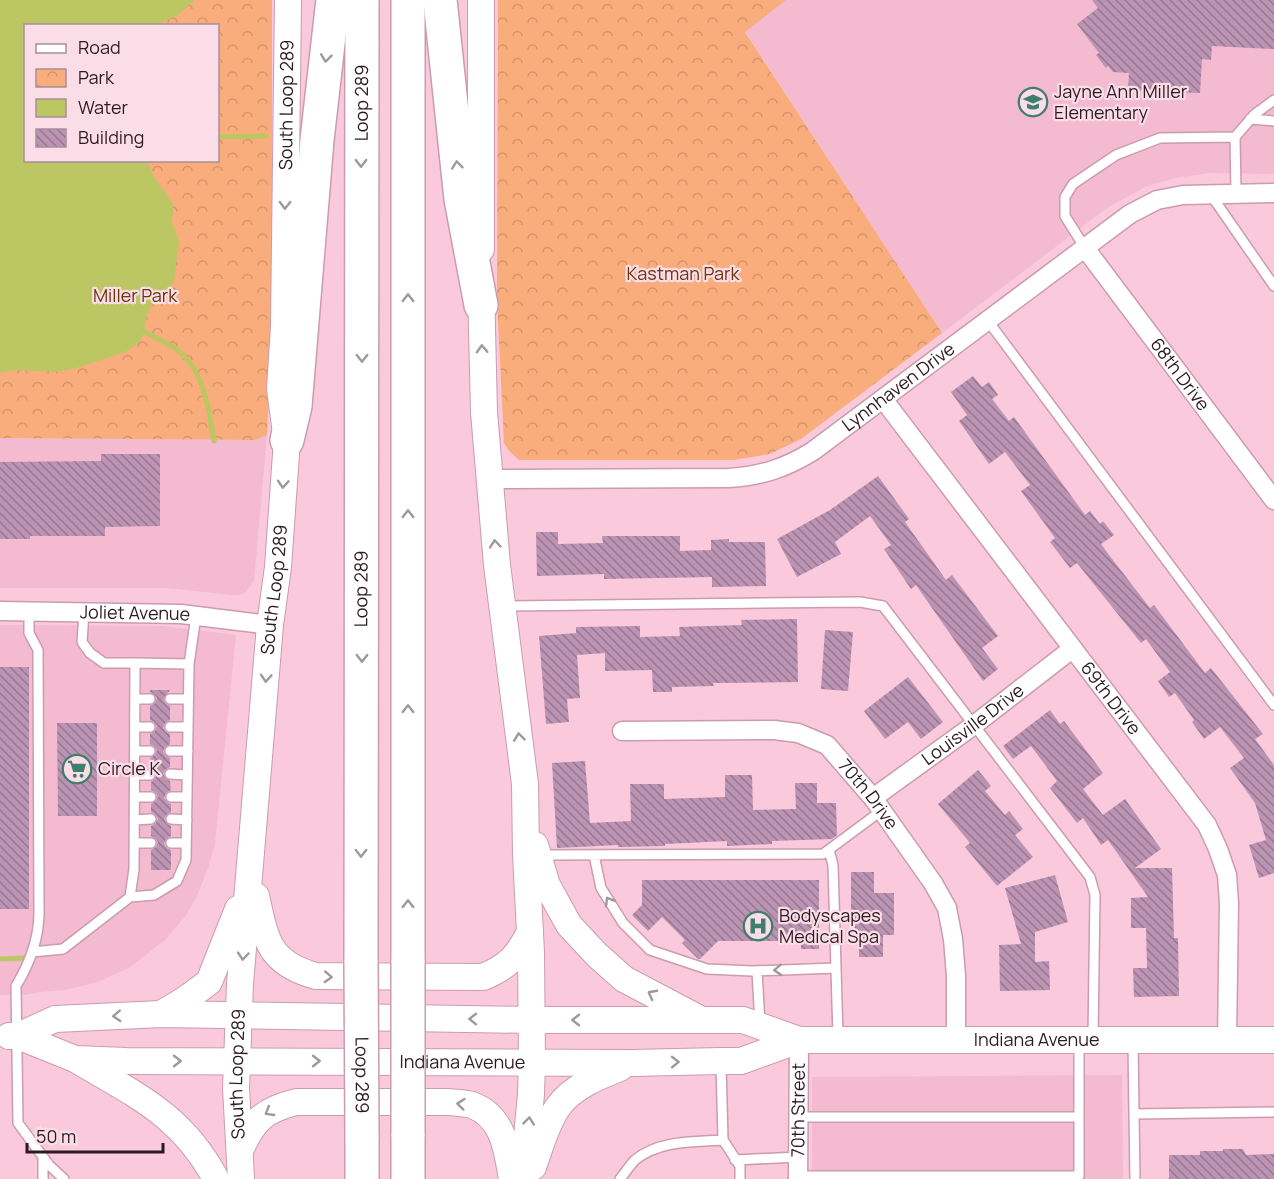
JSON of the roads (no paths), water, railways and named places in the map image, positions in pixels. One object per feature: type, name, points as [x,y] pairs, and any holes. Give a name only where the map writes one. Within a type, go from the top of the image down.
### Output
[{"type":"highway","points":[[286,440],[295,406],[322,85],[333,0]]},
{"type":"highway","name":"Loop 289","points":[[362,0],[362,1179]]},
{"type":"highway","points":[[408,0],[408,1179]]},
{"type":"highway","points":[[440,0],[461,200],[481,305]]},
{"type":"main road","name":"South Loop 289","points":[[241,1179],[237,1060],[239,1016],[270,625],[278,567],[286,440],[280,389],[284,327],[288,0]]},
{"type":"main road","points":[[481,0],[481,305],[484,412],[502,606],[525,784],[538,855],[547,885],[569,925],[597,955],[624,979],[704,1021]]},
{"type":"main road","points":[[523,1179],[532,1062],[525,784]]},
{"type":"main road","points":[[250,875],[265,936],[279,959],[299,971],[316,976],[483,977],[503,969],[519,954],[530,932]]},
{"type":"main road","points":[[161,1014],[209,982],[250,875]]},
{"type":"main road","name":"Indiana Avenue","points":[[9,1036],[55,1018],[161,1014],[532,1020],[743,1020],[799,1040],[1274,1040]]},
{"type":"main road","name":"Indiana Avenue","points":[[9,1036],[75,1059],[126,1061],[632,1063],[741,1061],[799,1040]]},
{"type":"main road","points":[[75,1059],[157,1109],[184,1132],[206,1160],[216,1179]]},
{"type":"main road","points":[[529,1179],[558,1106],[576,1089],[599,1076],[632,1063]]},
{"type":"main road","points":[[240,1153],[247,1135],[257,1120],[281,1106],[296,1102],[471,1104],[489,1114],[502,1131],[512,1179]]},
{"type":"street","name":"Lynnhaven Drive","points":[[489,479],[729,478],[762,474],[794,462],[883,399],[1130,214],[1157,200],[1210,193],[1274,193]]},
{"type":"street","name":"68th Drive","points":[[1085,248],[1274,500]]},
{"type":"street","name":"69th Drive","points":[[883,399],[1207,825],[1227,875],[1229,903],[1227,1040]]},
{"type":"street","name":"Joliet Avenue","points":[[0,611],[181,614],[270,625]]},
{"type":"street","name":"Louisville Drive","points":[[877,804],[1072,649]]},
{"type":"street","name":"70th Drive","points":[[622,731],[774,730],[798,733],[827,745],[877,804],[933,883],[947,908],[956,967],[956,1040]]},
{"type":"street","name":"70th Street","points":[[798,1177],[799,1040]]},
{"type":"lane","points":[[1236,193],[1235,137],[1250,119],[1274,100]]},
{"type":"lane","points":[[1250,119],[1274,121]]},
{"type":"lane","points":[[1085,248],[1065,216],[1065,197],[1073,184],[1116,155],[1160,138],[1235,137]]},
{"type":"lane","points":[[1210,193],[1274,286]]},
{"type":"lane","points":[[988,321],[1274,705]]},
{"type":"lane","points":[[502,606],[860,602],[883,606],[1089,877],[1095,895],[1079,1117],[1079,1176],[798,1177]]},
{"type":"lane","points":[[29,611],[28,633],[38,650],[39,927],[27,968],[16,986],[9,1036],[18,1124],[48,1165],[64,1179]]},
{"type":"lane","points":[[84,613],[82,642],[90,653],[104,663],[189,664]]},
{"type":"lane","points":[[32,952],[63,949],[130,897],[154,895],[177,881],[186,860],[189,664],[196,616]]},
{"type":"lane","points":[[130,897],[134,869],[135,663]]},
{"type":"lane","points":[[135,699],[150,699]]},
{"type":"lane","points":[[170,699],[188,699]]},
{"type":"lane","points":[[135,727],[150,727]]},
{"type":"lane","points":[[170,727],[188,727]]},
{"type":"lane","points":[[135,751],[150,751]]},
{"type":"lane","points":[[170,751],[188,751]]},
{"type":"lane","points":[[170,774],[187,775]]},
{"type":"lane","points":[[135,775],[150,775]]},
{"type":"lane","points":[[135,797],[151,797]]},
{"type":"lane","points":[[171,797],[187,797]]},
{"type":"lane","points":[[538,855],[823,854],[877,804]]},
{"type":"lane","points":[[134,820],[151,819]]},
{"type":"lane","points":[[171,819],[187,820]]},
{"type":"lane","points":[[134,843],[151,843]]},
{"type":"lane","points":[[171,843],[186,843]]},
{"type":"lane","points":[[828,850],[833,865],[838,1040]]},
{"type":"lane","points":[[594,855],[601,888],[622,923],[650,950],[707,969],[756,971],[836,968]]},
{"type":"lane","points":[[756,971],[760,1026]]},
{"type":"lane","points":[[1133,1040],[1135,1179]]},
{"type":"lane","points":[[722,1061],[723,1140],[740,1167],[740,1179]]},
{"type":"lane","points":[[1134,1114],[1274,1112]]},
{"type":"lane","points":[[799,1117],[1079,1117]]},
{"type":"lane","points":[[620,1179],[636,1160],[659,1147],[676,1143],[723,1140]]},
{"type":"lane","points":[[43,1156],[43,1179]]},
{"type":"lane","points":[[735,1160],[798,1157]]},
{"type":"water","points":[[0,0],[195,0],[178,15],[159,24],[24,24],[24,162],[147,162],[155,178],[170,198],[173,208],[171,221],[179,240],[174,282],[151,306],[140,342],[125,352],[76,368],[56,372],[16,370],[0,373]]},
{"type":"waterway","points":[[219,137],[266,136]]},
{"type":"waterway","points":[[144,332],[164,341],[181,353],[196,372],[205,394],[214,441]]},
{"type":"waterway","points":[[0,959],[28,958]]},
{"type":"place","name":"Jayne Ann Miller Elementary","points":[[1033,102]]},
{"type":"place","name":"Circle K","points":[[77,769]]},
{"type":"place","name":"Bodyscapes Medical Spa","points":[[758,926]]},
{"type":"park label","name":"Kastman Park","points":[[683,274]]},
{"type":"park label","name":"Miller Park","points":[[135,296]]}]
